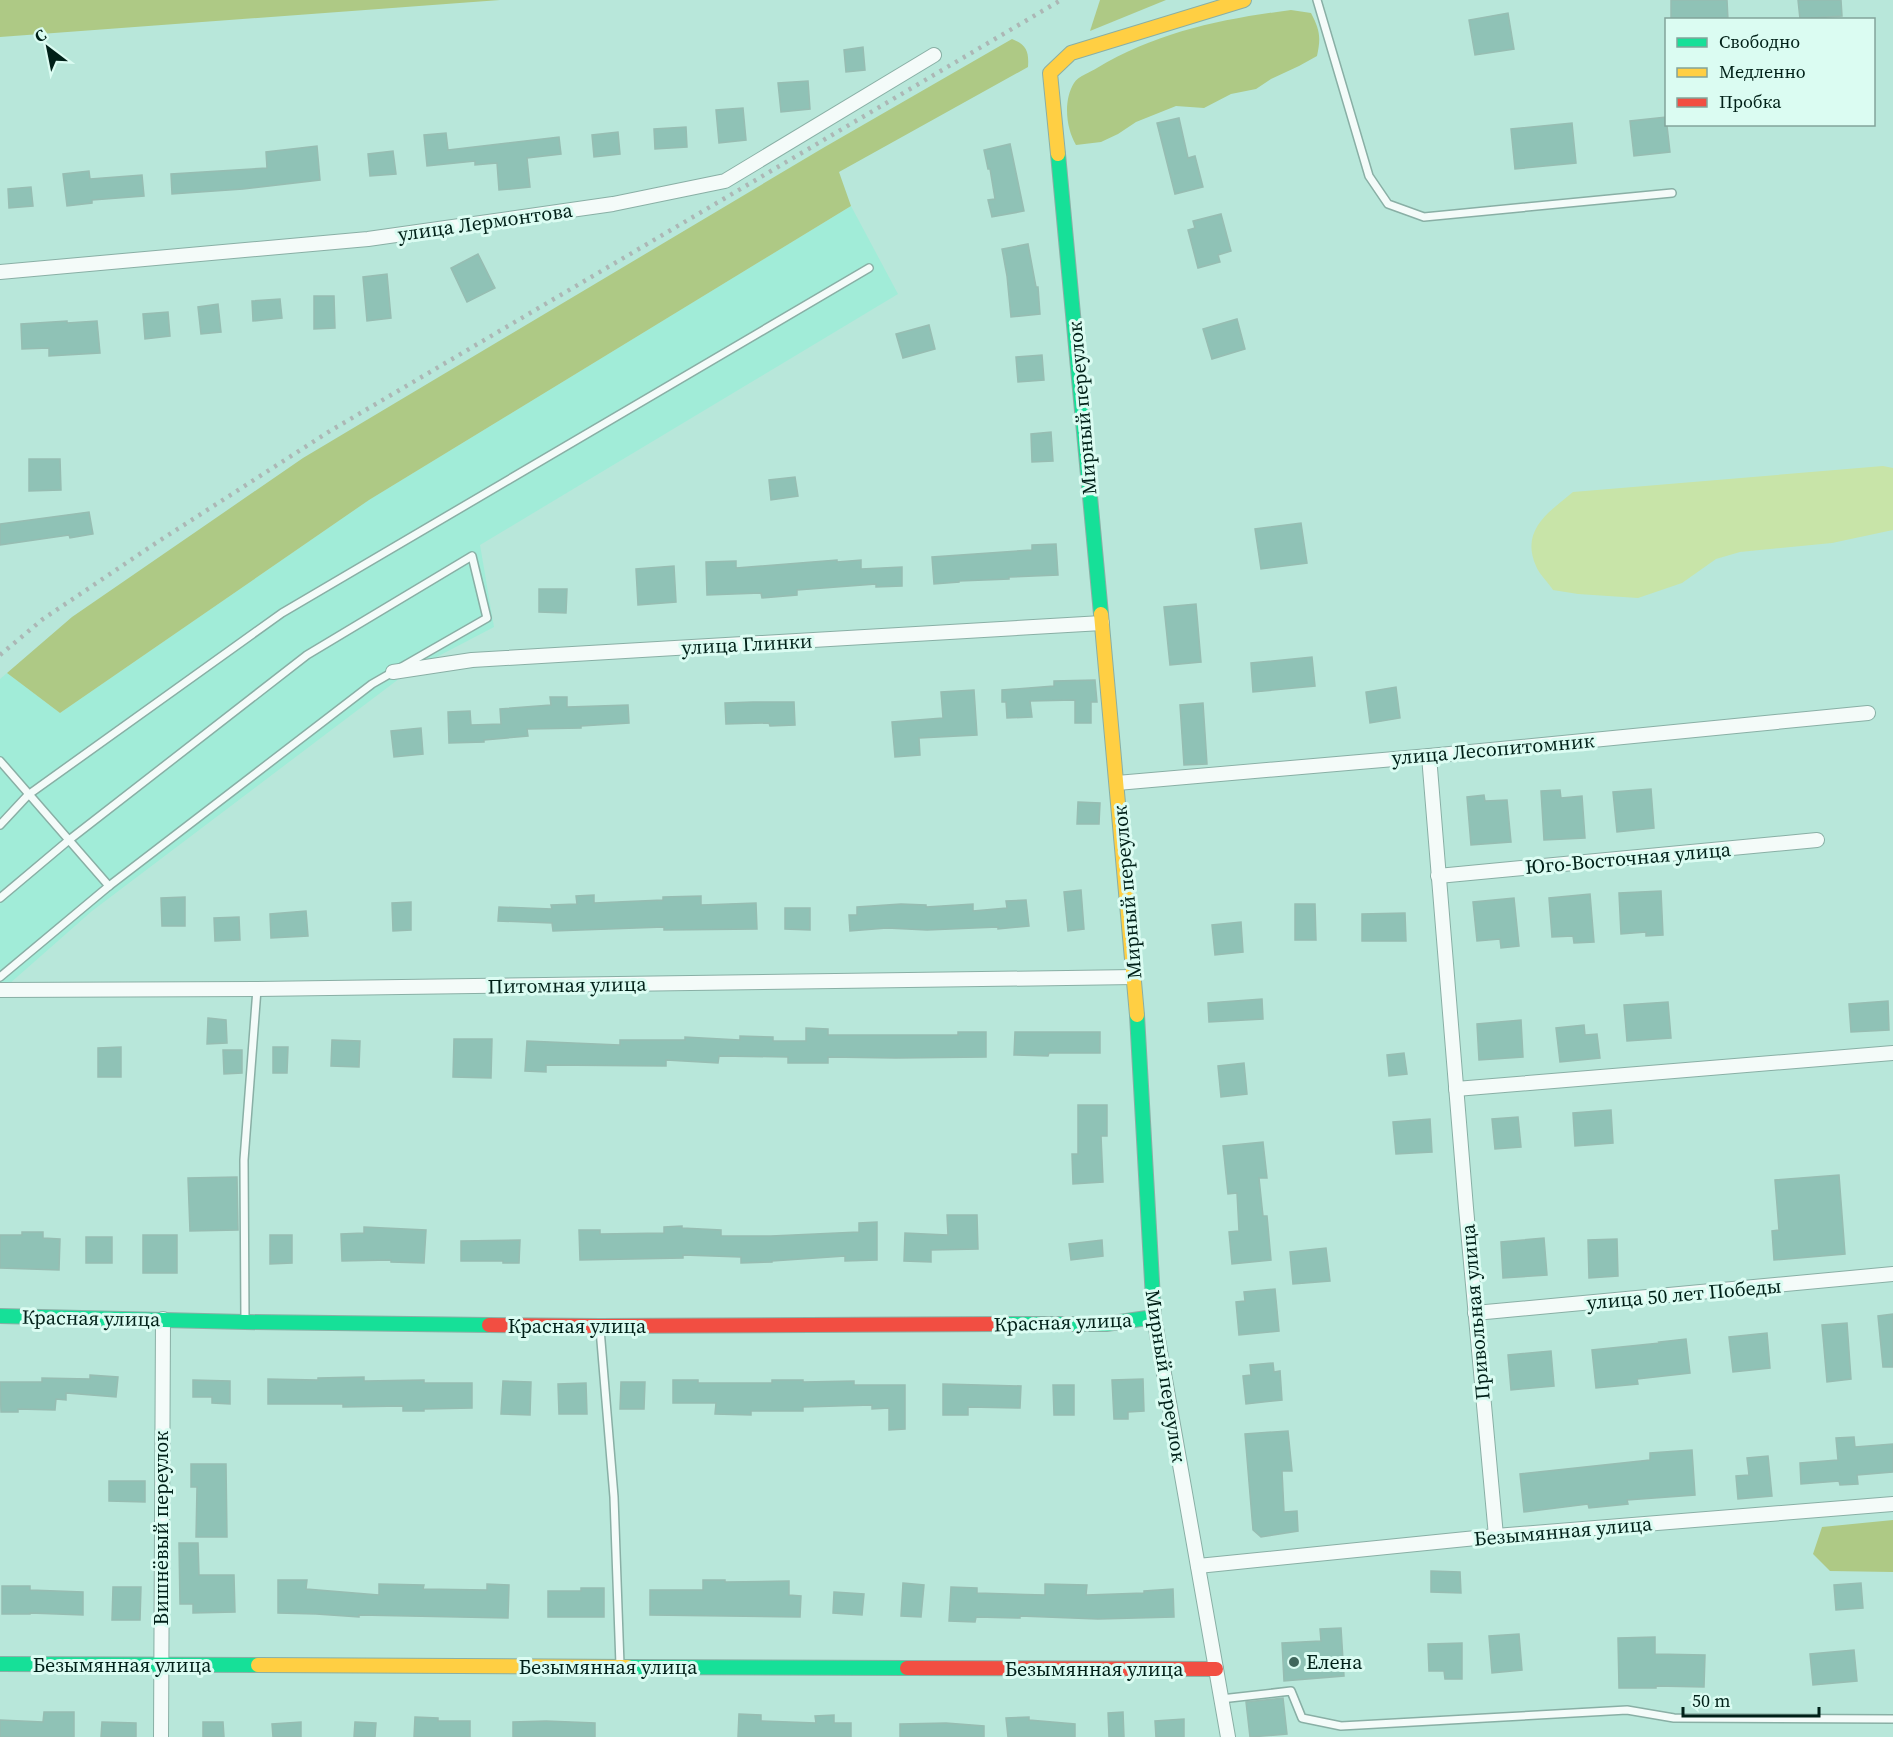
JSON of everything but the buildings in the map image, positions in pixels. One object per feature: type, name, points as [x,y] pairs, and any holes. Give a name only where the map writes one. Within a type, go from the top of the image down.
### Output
[{"type":"street","name":"Мирный переулок","points":[[1228,1737],[1154,1317],[1134,977],[1050,73],[1071,53],[1244,0]]},
{"type":"street","name":"улица Лермонтова","points":[[0,272],[368,239],[613,204],[724,181],[934,55]]},
{"type":"street","name":"улица Глинки","points":[[393,672],[472,660],[1102,623]]},
{"type":"street","name":"улица Лесопитомник","points":[[1117,783],[1429,756],[1868,713]]},
{"type":"street","name":"Привольная улица","points":[[1429,756],[1475,1313],[1496,1536]]},
{"type":"street","name":"Юго-Восточная улица","points":[[1438,876],[1817,840]]},
{"type":"street","name":"Питомная улица","points":[[0,990],[257,989],[1134,977]]},
{"type":"street","points":[[1456,1089],[1893,1053]]},
{"type":"street","name":"улица 50 лет Победы","points":[[1475,1313],[1893,1274]]},
{"type":"street","name":"Красная улица","points":[[0,1316],[245,1322],[600,1326],[1106,1324],[1154,1317]]},
{"type":"street","name":"Вишнёвый переулок","points":[[161,1737],[163,1319]]},
{"type":"street","name":"Безымянная улица","points":[[1198,1566],[1496,1536],[1893,1504]]},
{"type":"street","name":"Безымянная улица","points":[[0,1664],[1216,1669]]},
{"type":"lane","points":[[1317,0],[1369,176],[1388,204],[1424,217],[1672,193]]},
{"type":"lane","points":[[0,825],[28,795],[282,613],[869,268]]},
{"type":"lane","points":[[0,898],[69,840],[307,655],[472,556],[487,618],[372,684],[109,886],[0,977]]},
{"type":"lane","points":[[0,761],[109,886]]},
{"type":"lane","points":[[245,1322],[244,1160],[257,989]]},
{"type":"lane","points":[[600,1326],[614,1497],[620,1667]]},
{"type":"lane","points":[[1221,1699],[1291,1691],[1302,1718],[1341,1726],[1627,1710],[1674,1718],[1893,1719]]},
{"type":"shaded area","points":[[0,0],[500,0],[0,37]]},
{"type":"shaded area","points":[[1100,0],[1166,0],[1090,31]]},
{"type":"shaded area","points":[[1291,10],[1311,13],[1319,34],[1317,56],[1256,89],[1231,94],[1204,108],[1176,106],[1136,122],[1101,142],[1076,145],[1068,123],[1067,106],[1071,90],[1081,76],[1143,45],[1167,36],[1215,23]]},
{"type":"shaded area","points":[[1012,39],[1026,50],[1028,67],[839,172],[851,206],[369,500],[60,713],[7,673],[72,617],[303,458],[823,148]]},
{"type":"shaded area","points":[[851,206],[898,294],[480,545],[494,627],[408,672],[92,911],[0,992],[0,679],[7,673],[60,713],[369,500]]},
{"type":"shaded area","points":[[1883,466],[1893,468],[1893,530],[1832,543],[1740,552],[1716,559],[1682,583],[1638,598],[1553,590],[1537,569],[1532,553],[1534,532],[1540,523],[1573,492]]},
{"type":"shaded area","points":[[1893,1520],[1893,1572],[1830,1571],[1813,1554],[1822,1527]]},
{"type":"railway","points":[[0,655],[43,619],[330,431],[1061,0]]},
{"type":"traffic: fast","points":[[1058,154],[1101,614]]},
{"type":"traffic: fast","points":[[1003,1324],[1106,1324],[1154,1317],[1137,1015]]},
{"type":"traffic: fast","points":[[0,1316],[489,1325]]},
{"type":"traffic: fast","points":[[0,1664],[258,1665]]},
{"type":"traffic: fast","points":[[628,1667],[907,1668]]},
{"type":"traffic: slow","points":[[1058,154],[1050,73],[1071,53],[1244,0]]},
{"type":"traffic: slow","points":[[1101,614],[1137,1015]]},
{"type":"traffic: slow","points":[[258,1665],[628,1667]]},
{"type":"traffic: jam","points":[[489,1325],[1003,1324]]},
{"type":"traffic: jam","points":[[907,1668],[1216,1669]]},
{"type":"place","name":"Елена","points":[[1294,1662]]}]
